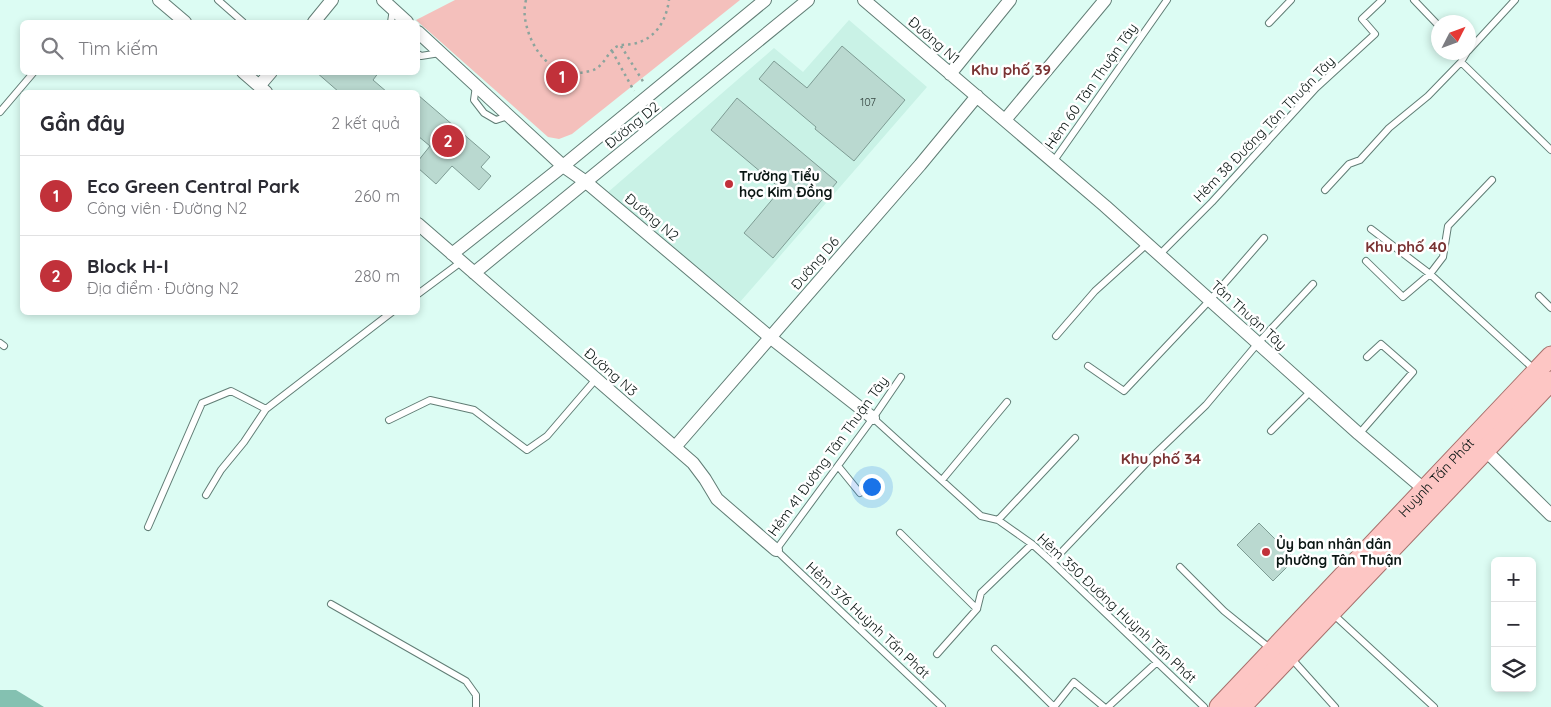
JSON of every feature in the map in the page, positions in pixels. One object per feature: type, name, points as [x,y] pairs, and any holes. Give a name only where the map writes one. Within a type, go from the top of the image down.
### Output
[{"type":"main road","name":"Huỳnh Tấn Phát","points":[[1219,707],[1332,613],[1480,444],[1544,376],[1551,356]]},
{"type":"main road","name":"Huỳnh Tấn Phát","points":[[1242,707],[1281,654],[1425,490],[1480,444]]},
{"type":"street","points":[[159,0],[183,20]]},
{"type":"street","points":[[316,20],[332,0]]},
{"type":"street","points":[[383,0],[405,20]]},
{"type":"street","name":"Đường D2","points":[[456,258],[563,166],[765,0]]},
{"type":"street","name":"Đường D2","points":[[474,273],[808,0]]},
{"type":"street","name":"Đường N1","points":[[864,0],[1053,162]]},
{"type":"street","points":[[950,74],[1010,0]]},
{"type":"street","points":[[1004,120],[1105,0]]},
{"type":"street","name":"Đường N2","points":[[420,34],[563,166],[586,182],[770,338],[873,418]]},
{"type":"street","points":[[246,75],[262,89],[269,75]]},
{"type":"street","name":"Đường D6","points":[[675,447],[920,165],[977,96]]},
{"type":"street","name":"Tân Thuận Tây","points":[[1053,162],[1359,434],[1425,490]]},
{"type":"street","name":"Đường N3","points":[[420,226],[692,462],[717,499],[776,550]]},
{"type":"street","points":[[1480,444],[1551,516]]},
{"type":"lane","points":[[218,0],[241,20]]},
{"type":"lane","name":"Hẻm 60 Tân Thuận Tây","points":[[1053,162],[1166,0]]},
{"type":"lane","points":[[1269,23],[1291,0]]},
{"type":"lane","name":"Hẻm 38 Đường Tân Thuận Tây","points":[[1159,255],[1212,202],[1316,88],[1375,34],[1362,20],[1382,0]]},
{"type":"lane","points":[[1414,0],[1431,18]]},
{"type":"lane","points":[[1476,42],[1515,0]]},
{"type":"lane","points":[[391,20],[392,9]]},
{"type":"lane","points":[[420,55],[440,53]]},
{"type":"lane","points":[[1325,190],[1349,164],[1360,160],[1389,128],[1428,96],[1461,62],[1551,150]]},
{"type":"lane","points":[[0,112],[31,75]]},
{"type":"lane","points":[[1366,260],[1404,297],[1430,274],[1444,257],[1448,226],[1492,180]]},
{"type":"lane","points":[[1371,229],[1430,274],[1544,376]]},
{"type":"lane","points":[[1088,366],[1124,390],[1210,300],[1264,238]]},
{"type":"lane","points":[[1056,336],[1095,291],[1147,244]]},
{"type":"lane","points":[[420,292],[456,258]]},
{"type":"lane","points":[[1052,562],[1153,456],[1206,405],[1313,284]]},
{"type":"lane","points":[[1540,296],[1551,308]]},
{"type":"lane","points":[[206,495],[266,409],[388,315]]},
{"type":"lane","points":[[1359,434],[1413,372],[1381,344],[1367,357]]},
{"type":"lane","name":"Hẻm 41 Đường Tân Thuận Tây","points":[[776,550],[901,377]]},
{"type":"lane","points":[[389,420],[430,400],[474,410],[527,450],[547,436],[596,379]]},
{"type":"lane","points":[[148,527],[202,404],[231,391],[266,409]]},
{"type":"lane","points":[[1271,431],[1311,391]]},
{"type":"lane","points":[[942,480],[1007,402]]},
{"type":"lane","name":"Hẻm 350 Đường Huỳnh Tấn Phát","points":[[873,418],[981,516],[998,520],[1032,544],[1204,707]]},
{"type":"lane","points":[[998,520],[1075,438]]},
{"type":"lane","points":[[838,466],[860,493]]},
{"type":"lane","points":[[900,533],[977,609]]},
{"type":"lane","points":[[937,654],[977,609],[982,593],[1032,544]]},
{"type":"lane","name":"Hẻm 376 Huỳnh Tấn Phát","points":[[776,550],[942,707]]},
{"type":"lane","points":[[1180,567],[1224,612],[1281,654],[1335,707]]},
{"type":"lane","points":[[331,604],[466,681],[476,695],[476,707]]},
{"type":"lane","points":[[1332,613],[1434,707]]},
{"type":"lane","points":[[995,649],[1054,707],[1074,682],[1106,707],[1156,663]]},
{"type":"path","points":[[526,0],[524,6],[525,22],[542,59],[562,71],[576,74],[593,71],[607,60],[617,46],[635,44],[646,40],[655,33],[663,23],[668,11],[669,0]]},
{"type":"path","points":[[622,46],[645,98]]},
{"type":"path","points":[[612,51],[645,98]]},
{"type":"shaded area","points":[[455,0],[740,0],[572,134],[559,139],[548,137],[420,24],[420,20],[416,20]]},
{"type":"shaded area","name":"Trường Tiểu học Kim Đồng","points":[[849,20],[927,87],[740,302],[607,193],[774,48],[803,72]]},
{"type":"shaded area","points":[[0,690],[16,690],[44,707],[0,707]]},
{"type":"building","points":[[842,46],[905,100],[854,161],[759,79],[774,61],[807,88]]},
{"type":"building","points":[[319,75],[377,75],[373,80],[385,90],[337,90]]},
{"type":"building","points":[[420,97],[490,157],[481,167],[491,176],[479,190],[452,166],[436,184],[420,170],[420,158],[430,146],[420,138]]},
{"type":"building","points":[[737,98],[837,182],[773,258],[744,233],[781,189],[711,130]]},
{"type":"building","name":"Ủy ban nhân dân phường Tân Thuận","points":[[1259,523],[1295,559],[1273,581],[1237,545]]},
{"type":"place","name":"Eco Green Central Park","points":[[562,77]]},
{"type":"place","name":"Block H-I","points":[[448,141]]},
{"type":"place","name":"Trường Tiểu học Kim Đồng","points":[[729,184]]},
{"type":"place","name":"Ủy ban nhân dân phường Tân Thuận","points":[[1266,552]]},
{"type":"district","name":"Khu phố 39","points":[[1011,69]]},
{"type":"district","name":"Khu phố 40","points":[[1406,246]]},
{"type":"district","name":"Khu phố 34","points":[[1161,458]]}]
